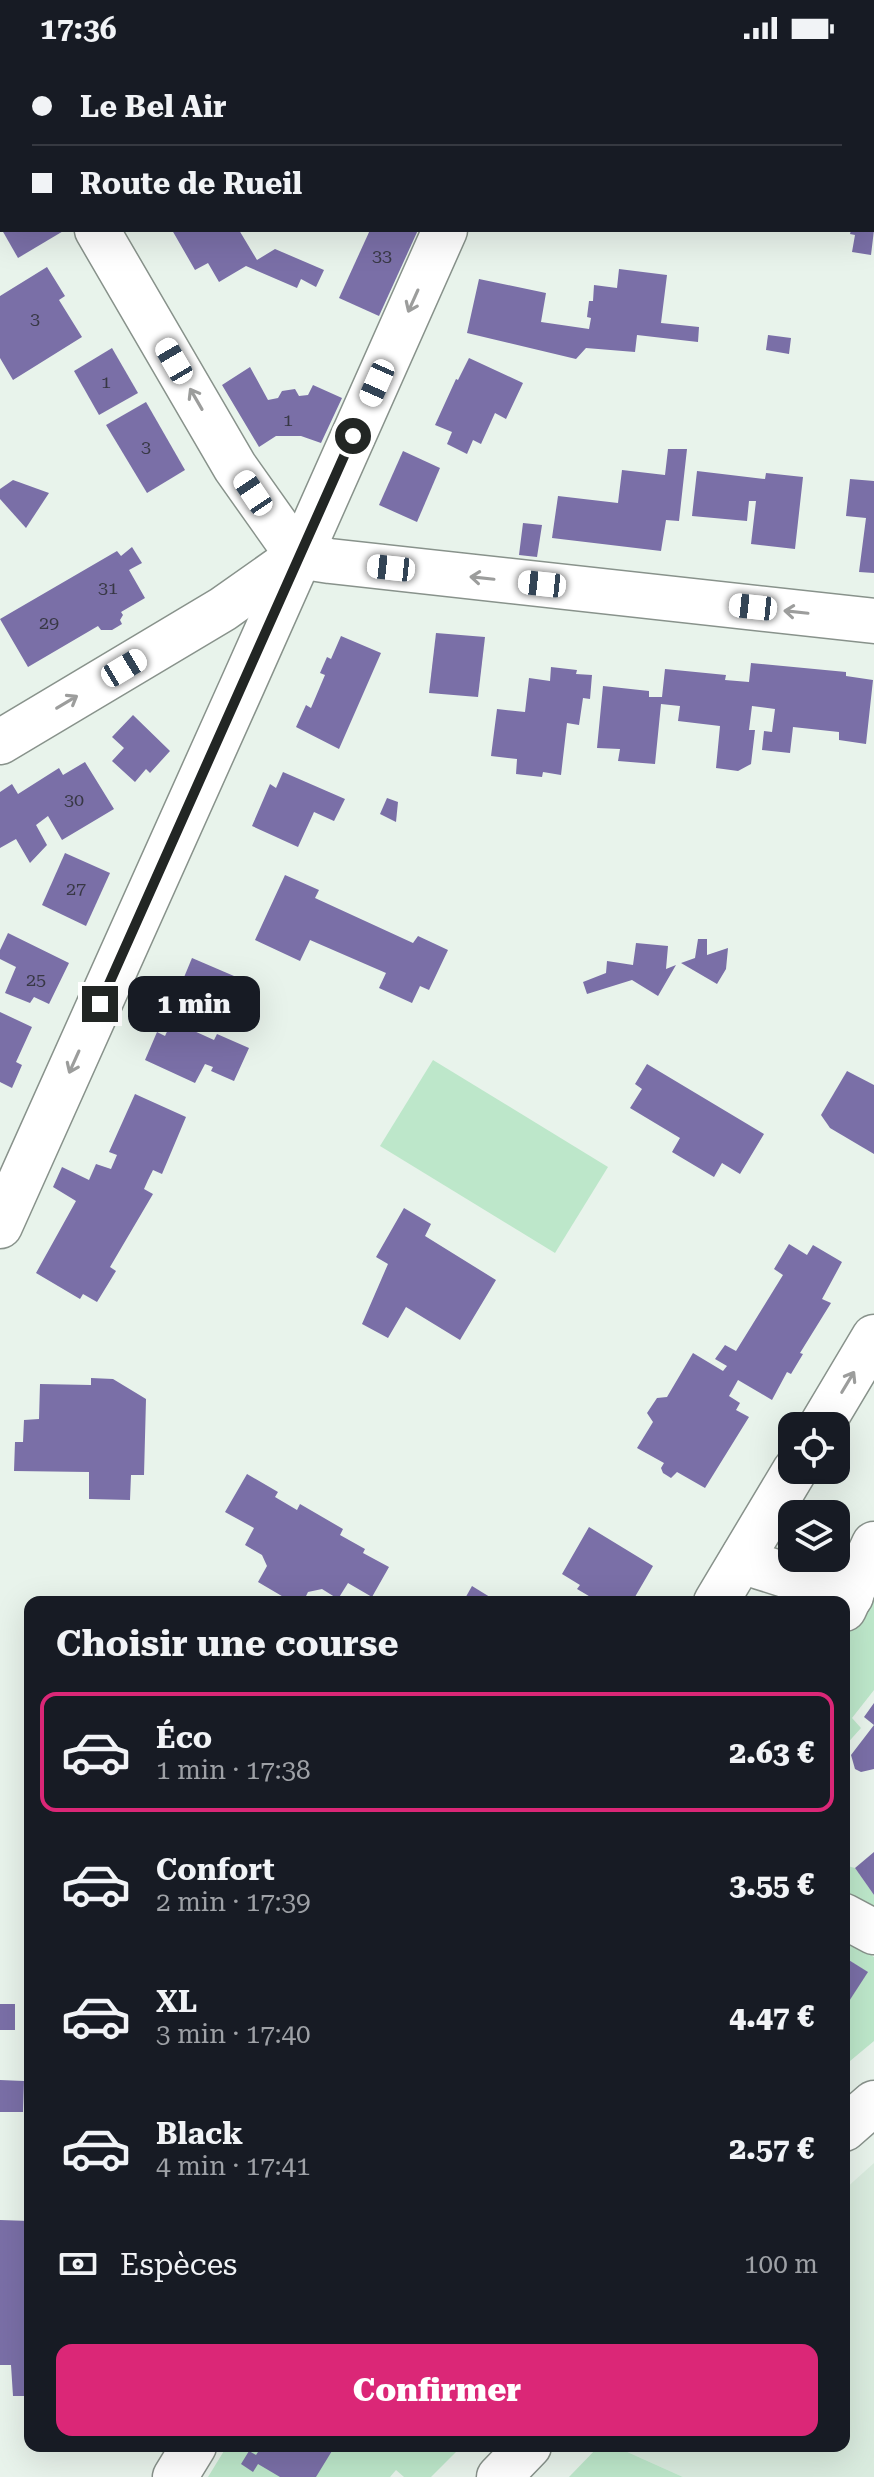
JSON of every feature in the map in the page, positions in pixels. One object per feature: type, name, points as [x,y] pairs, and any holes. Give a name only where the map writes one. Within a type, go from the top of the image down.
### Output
[{"type":"street","points":[[98,232],[235,467],[298,556]]},
{"type":"street","points":[[0,1226],[444,232]]},
{"type":"street","points":[[0,742],[223,609],[298,556],[874,621]]},
{"type":"street","points":[[829,1412],[874,1337]]},
{"type":"street","points":[[720,1596],[787,1484]]},
{"type":"street","points":[[850,1598],[874,1544]]},
{"type":"street","points":[[744,1556],[760,1567],[831,1596]]},
{"type":"street","points":[[850,1919],[874,1932]]},
{"type":"street","points":[[850,2124],[874,2103]]},
{"type":"street","points":[[175,2477],[190,2452]]},
{"type":"street","points":[[499,2477],[523,2452]]},
{"type":"shaded area","points":[[874,2163],[874,2477],[683,2477],[627,2452],[850,2452],[850,2185]]},
{"type":"green space","points":[[433,1060],[608,1167],[555,1253],[380,1146]]},
{"type":"green space","points":[[874,1584],[874,1690],[852,1718],[861,1728],[850,1740],[850,1626]]},
{"type":"green space","points":[[850,1867],[855,1868],[874,1895],[874,1925],[850,1908]]},
{"type":"green space","points":[[850,1942],[874,1957],[874,2041],[850,2061],[850,1999],[867,1972],[850,1961]]},
{"type":"green space","points":[[223,2452],[456,2452],[431,2477],[404,2477],[396,2470],[390,2477],[208,2477]]},
{"type":"green space","points":[[593,2452],[627,2452],[683,2477],[569,2477]]},
{"type":"building","points":[[3,232],[62,232],[18,258]]},
{"type":"building","points":[[173,232],[240,232],[257,260],[275,249],[324,270],[316,287],[301,279],[297,288],[246,266],[219,282],[208,263],[195,270]]},
{"type":"building","points":[[369,232],[417,232],[379,316],[339,298]]},
{"type":"building","points":[[874,232],[871,255],[852,252],[855,235],[850,234]]},
{"type":"building","points":[[47,267],[65,296],[59,300],[82,337],[13,380],[0,358],[0,296]]},
{"type":"building","points":[[619,269],[667,275],[661,323],[699,327],[698,342],[637,335],[635,352],[586,348],[576,359],[467,333],[479,279],[546,293],[541,322],[589,329],[591,318],[587,317],[589,301],[593,301],[594,285],[617,288]]},
{"type":"building","points":[[768,335],[791,338],[789,354],[766,350]]},
{"type":"building","points":[[112,348],[138,393],[99,415],[74,371]]},
{"type":"building","points":[[469,358],[523,383],[506,419],[495,413],[481,444],[473,440],[467,454],[447,444],[452,432],[435,425]]},
{"type":"building","points":[[250,367],[268,400],[278,398],[282,391],[295,389],[299,396],[308,395],[313,385],[342,398],[321,443],[301,436],[276,436],[259,447],[222,385]]},
{"type":"building","points":[[146,402],[185,470],[147,493],[106,425]]},
{"type":"building","points":[[668,449],[687,449],[679,521],[666,520],[661,551],[552,538],[558,496],[618,503],[622,470],[665,475]]},
{"type":"building","points":[[403,451],[440,468],[417,522],[379,505]]},
{"type":"building","points":[[697,471],[765,479],[766,473],[803,477],[795,549],[751,544],[756,501],[749,501],[747,521],[692,516]]},
{"type":"building","points":[[850,479],[874,481],[874,573],[859,572],[866,518],[846,516]]},
{"type":"building","points":[[13,480],[49,493],[26,528],[0,499],[0,489]]},
{"type":"building","points":[[523,523],[542,525],[537,557],[519,555]]},
{"type":"building","points":[[132,547],[142,563],[129,570],[145,598],[121,612],[122,624],[112,630],[101,630],[98,626],[28,667],[0,619],[117,551],[121,556]]},
{"type":"building","points":[[436,633],[485,637],[478,697],[429,693]]},
{"type":"building","points":[[341,636],[381,653],[339,749],[296,727],[306,705],[311,708],[325,675],[320,673],[327,657],[331,659]]},
{"type":"building","points":[[751,663],[846,672],[846,676],[873,680],[866,744],[839,740],[839,732],[793,727],[790,753],[762,750],[764,731],[772,732],[775,709],[752,706],[749,730],[755,730],[751,764],[738,771],[716,768],[720,726],[678,721],[680,706],[661,704],[655,764],[618,761],[620,749],[597,748],[603,686],[649,691],[649,697],[662,697],[665,669],[726,675],[725,680],[749,682]]},
{"type":"building","points":[[551,667],[592,675],[590,699],[583,698],[579,725],[567,723],[561,775],[543,772],[542,777],[516,774],[517,759],[491,756],[497,709],[525,712],[529,678],[550,681]]},
{"type":"building","points":[[133,715],[170,751],[150,773],[146,769],[135,782],[112,761],[124,748],[112,737]]},
{"type":"building","points":[[85,762],[114,809],[62,840],[48,816],[36,825],[47,845],[30,863],[16,839],[0,848],[0,792],[12,784],[18,794],[59,768],[63,775]]},
{"type":"building","points":[[283,772],[345,799],[334,821],[314,812],[298,847],[252,826],[270,784],[276,788]]},
{"type":"building","points":[[387,798],[398,802],[396,822],[380,814]]},
{"type":"building","points":[[65,853],[110,873],[86,926],[42,905]]},
{"type":"building","points":[[285,875],[319,890],[315,898],[413,943],[418,936],[448,950],[429,990],[420,986],[412,1003],[379,988],[386,973],[310,940],[300,961],[255,940]]},
{"type":"building","points":[[8,933],[69,963],[49,1004],[34,997],[30,1003],[5,993],[16,967],[0,959],[0,950]]},
{"type":"building","points":[[698,939],[707,939],[707,955],[728,948],[726,969],[717,984],[681,963],[695,958]]},
{"type":"building","points":[[636,943],[668,946],[666,969],[676,965],[658,996],[632,980],[587,994],[583,982],[606,973],[607,961],[633,965]]},
{"type":"building","points":[[192,958],[234,976],[217,1018],[175,999]]},
{"type":"building","points":[[0,1012],[32,1027],[16,1062],[22,1065],[12,1088],[0,1082]]},
{"type":"building","points":[[172,1021],[214,1040],[217,1034],[249,1048],[234,1081],[211,1071],[213,1067],[205,1064],[195,1083],[145,1060],[157,1032],[165,1036]]},
{"type":"building","points":[[647,1064],[764,1134],[740,1174],[722,1163],[714,1177],[672,1152],[680,1138],[630,1108],[642,1089],[635,1084]]},
{"type":"building","points":[[847,1071],[874,1085],[874,1154],[830,1128],[821,1115]]},
{"type":"building","points":[[135,1094],[186,1117],[162,1174],[153,1170],[148,1180],[144,1189],[153,1194],[110,1267],[116,1271],[97,1302],[83,1294],[80,1299],[36,1273],[76,1201],[53,1187],[62,1167],[89,1180],[96,1164],[111,1169],[117,1155],[109,1152]]},
{"type":"building","points":[[404,1208],[431,1224],[425,1236],[496,1280],[460,1340],[406,1307],[388,1338],[362,1324],[388,1264],[376,1257]]},
{"type":"building","points":[[789,1244],[807,1255],[813,1245],[842,1262],[822,1299],[831,1303],[800,1353],[803,1354],[791,1374],[787,1372],[772,1400],[738,1380],[729,1396],[740,1403],[736,1410],[749,1417],[705,1488],[677,1472],[671,1478],[663,1473],[661,1468],[664,1463],[637,1448],[653,1422],[647,1413],[657,1398],[667,1397],[693,1353],[723,1371],[727,1366],[715,1359],[725,1345],[736,1351],[783,1275],[774,1269]]},
{"type":"building","points":[[91,1378],[113,1379],[146,1399],[144,1475],[131,1475],[130,1500],[89,1499],[89,1472],[14,1471],[15,1442],[23,1442],[24,1420],[39,1419],[40,1384],[91,1385]]},
{"type":"building","points":[[247,1474],[278,1492],[275,1497],[297,1510],[300,1504],[343,1529],[340,1535],[365,1549],[363,1553],[389,1567],[373,1596],[348,1583],[340,1596],[333,1596],[322,1589],[308,1592],[306,1596],[282,1596],[258,1582],[267,1566],[262,1555],[245,1545],[254,1528],[225,1512]]},
{"type":"building","points":[[589,1527],[653,1566],[636,1596],[589,1596],[577,1589],[580,1585],[562,1574]]},
{"type":"building","points":[[472,1586],[488,1596],[466,1596]]},
{"type":"building","points":[[874,1703],[874,1725],[864,1717]]},
{"type":"building","points":[[874,1725],[874,1769],[861,1772],[855,1769],[851,1755]]},
{"type":"building","points":[[874,1852],[874,1895],[855,1868]]},
{"type":"building","points":[[850,1961],[868,1972],[850,2000]]},
{"type":"building","points":[[0,2004],[15,2004],[15,2030],[0,2030]]},
{"type":"building","points":[[0,2080],[24,2081],[23,2112],[0,2112]]},
{"type":"building","points":[[0,2220],[24,2221],[24,2396],[13,2396],[11,2365],[0,2365]]},
{"type":"building","points":[[248,2452],[256,2455],[258,2452],[331,2452],[316,2477],[280,2477],[258,2464],[253,2472],[241,2464]]},
{"type":"route","points":[[100,1004],[353,436]]}]
